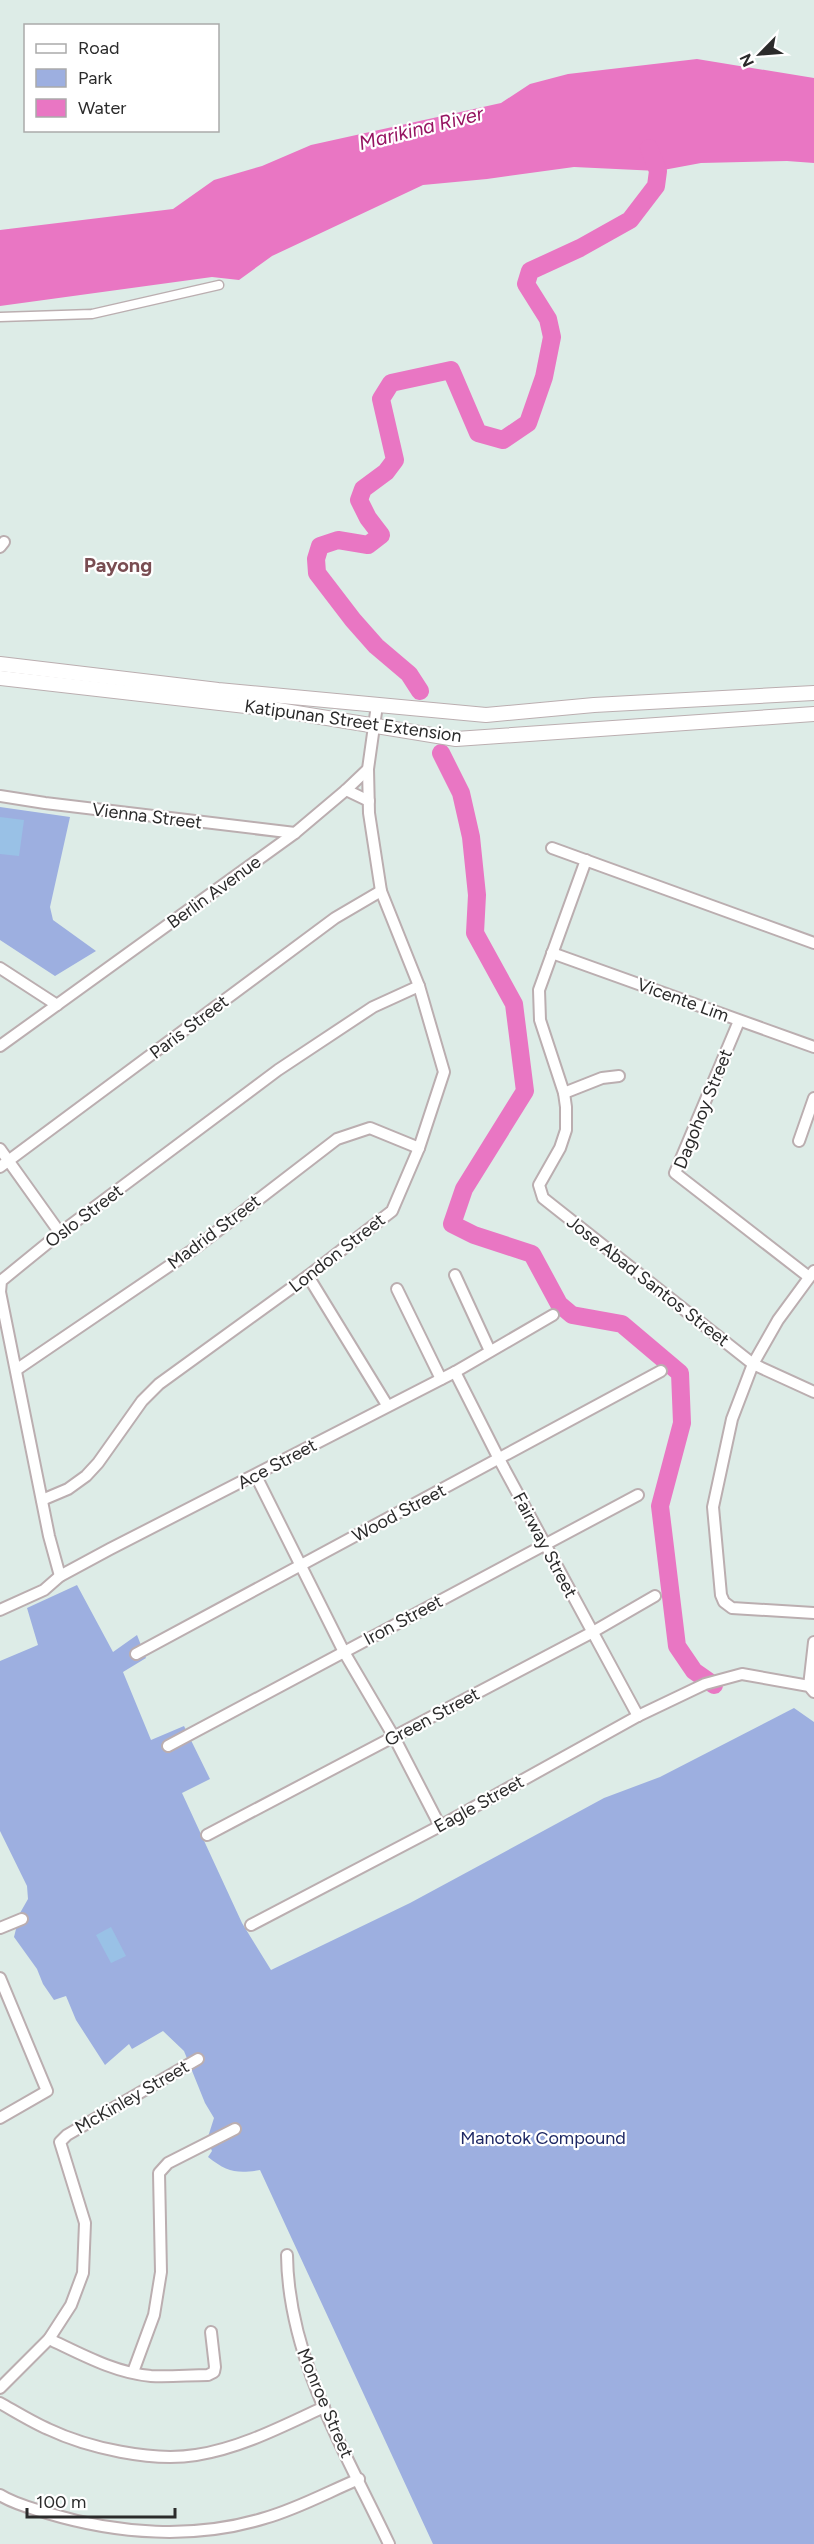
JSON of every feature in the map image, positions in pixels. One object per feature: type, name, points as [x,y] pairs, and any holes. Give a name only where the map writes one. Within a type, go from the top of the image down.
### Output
[{"type":"street","points":[[0,317],[92,314],[176,297],[219,285]]},
{"type":"street","name":"Katipunan Street Extension","points":[[0,664],[456,739],[814,714]]},
{"type":"street","name":"Katipunan Street Extension","points":[[0,678],[380,705],[486,715],[594,705],[814,693]]},
{"type":"street","points":[[368,769],[380,705]]},
{"type":"street","name":"Berlin Avenue","points":[[0,1046],[295,833],[368,769]]},
{"type":"street","name":"London Street","points":[[42,1500],[68,1489],[86,1476],[98,1463],[142,1401],[159,1384],[308,1276],[392,1211],[419,1148],[444,1072],[419,986],[381,891],[369,801],[368,769]]},
{"type":"street","points":[[346,790],[369,801]]},
{"type":"street","name":"Vienna Street","points":[[0,796],[295,833]]},
{"type":"street","points":[[552,848],[814,943]]},
{"type":"street","points":[[586,860],[539,990],[540,1020],[564,1093],[602,1078],[619,1076]]},
{"type":"street","name":"Paris Street","points":[[4,1164],[335,918],[381,891]]},
{"type":"street","name":"Vicente Lim","points":[[552,953],[814,1047]]},
{"type":"street","points":[[0,968],[57,1005]]},
{"type":"street","name":"Oslo Street","points":[[60,1576],[49,1536],[0,1292],[1,1281],[60,1233],[278,1070],[373,1007],[419,986]]},
{"type":"street","name":"Dagohoy Street","points":[[739,1021],[675,1173],[812,1274]]},
{"type":"street","name":"Jose Abad Santos Street","points":[[564,1093],[566,1130],[560,1149],[539,1185],[543,1198],[753,1364],[814,1392]]},
{"type":"street","points":[[799,1141],[814,1098]]},
{"type":"street","name":"Madrid Street","points":[[16,1370],[194,1249],[337,1139],[370,1128],[419,1148]]},
{"type":"street","points":[[0,1149],[4,1164],[60,1233]]},
{"type":"street","points":[[812,1274],[778,1320],[753,1364],[732,1419],[714,1507],[721,1595],[724,1602],[732,1608],[814,1613]]},
{"type":"street","points":[[454,1275],[490,1351]]},
{"type":"street","points":[[308,1276],[387,1405]]},
{"type":"street","points":[[397,1289],[441,1379]]},
{"type":"street","name":"Ace Street","points":[[0,1610],[44,1590],[60,1576],[160,1523],[256,1476],[387,1405],[455,1372],[553,1315]]},
{"type":"street","name":"Wood Street","points":[[136,1654],[661,1371]]},
{"type":"street","name":"Fairway Street","points":[[455,1372],[591,1633],[638,1716]]},
{"type":"street","points":[[256,1476],[344,1652],[394,1737],[440,1826]]},
{"type":"street","name":"Iron Street","points":[[168,1746],[638,1494]]},
{"type":"street","name":"Green Street","points":[[207,1835],[591,1633],[655,1596]]},
{"type":"street","points":[[812,1689],[814,1642]]},
{"type":"street","name":"Eagle Street","points":[[251,1925],[440,1826],[638,1716],[705,1684],[742,1674],[812,1689]]},
{"type":"street","points":[[0,1929],[22,1919]]},
{"type":"street","points":[[0,1978],[47,2091],[0,2118]]},
{"type":"street","name":"McKinley Street","points":[[0,2388],[50,2339],[71,2305],[83,2272],[86,2232],[60,2142],[67,2135],[198,2058]]},
{"type":"street","points":[[133,2372],[154,2315],[161,2272],[159,2173],[168,2163],[235,2129]]},
{"type":"street","name":"Monroe Street","points":[[287,2255],[287,2288],[297,2334],[324,2406],[389,2544]]},
{"type":"street","points":[[50,2339],[99,2362],[151,2376],[208,2374],[214,2372],[211,2332]]},
{"type":"street","points":[[0,2403],[50,2430],[120,2451],[156,2457],[196,2455],[233,2445],[272,2431],[324,2406]]},
{"type":"street","points":[[0,2495],[13,2502],[83,2524],[158,2539],[265,2518],[359,2480]]},
{"type":"green space","points":[[0,807],[70,817],[50,907],[53,920],[96,951],[55,976],[0,940]]},
{"type":"green space","name":"Manotok Compound","points":[[77,1585],[113,1652],[137,1635],[146,1658],[123,1672],[151,1740],[184,1726],[210,1779],[182,1793],[242,1923],[271,1970],[410,1903],[604,1798],[660,1777],[794,1708],[814,1722],[814,2544],[433,2544],[260,2170],[233,2171],[208,2157],[212,2151],[207,2140],[214,2118],[205,2103],[184,2051],[163,2031],[132,2049],[129,2044],[105,2065],[76,2020],[66,1996],[54,2000],[43,1984],[37,1969],[14,1937],[20,1913],[28,1899],[27,1886],[0,1831],[0,1661],[38,1645],[27,1608]]},
{"type":"shaded area","points":[[0,817],[24,820],[19,856],[0,854]]},
{"type":"shaded area","points":[[111,1927],[126,1956],[111,1963],[96,1935]]},
{"type":"water","name":"Marikina River","points":[[697,59],[814,78],[814,163],[787,161],[701,163],[658,171],[574,167],[423,185],[272,256],[239,280],[212,277],[0,306],[0,230],[173,209],[214,180],[262,166],[311,145],[501,103],[530,84],[568,74]]},
{"type":"waterway","points":[[420,691],[409,674],[376,646],[353,620],[317,573],[316,559],[320,546],[338,540],[368,545],[381,535],[368,518],[359,500],[363,489],[386,472],[395,460],[381,399],[391,383],[451,370],[478,433],[503,440],[528,423],[544,377],[552,337],[548,319],[526,284],[530,271],[580,248],[630,220],[656,186],[658,171],[649,148]]},
{"type":"waterway","points":[[441,753],[461,793],[471,837],[477,895],[475,933],[514,1004],[525,1091],[464,1189],[452,1224],[474,1235],[532,1254],[559,1304],[572,1315],[622,1324],[680,1373],[682,1423],[660,1506],[677,1646],[694,1671],[714,1685]]},
{"type":"district","name":"Payong","points":[[118,565]]}]
